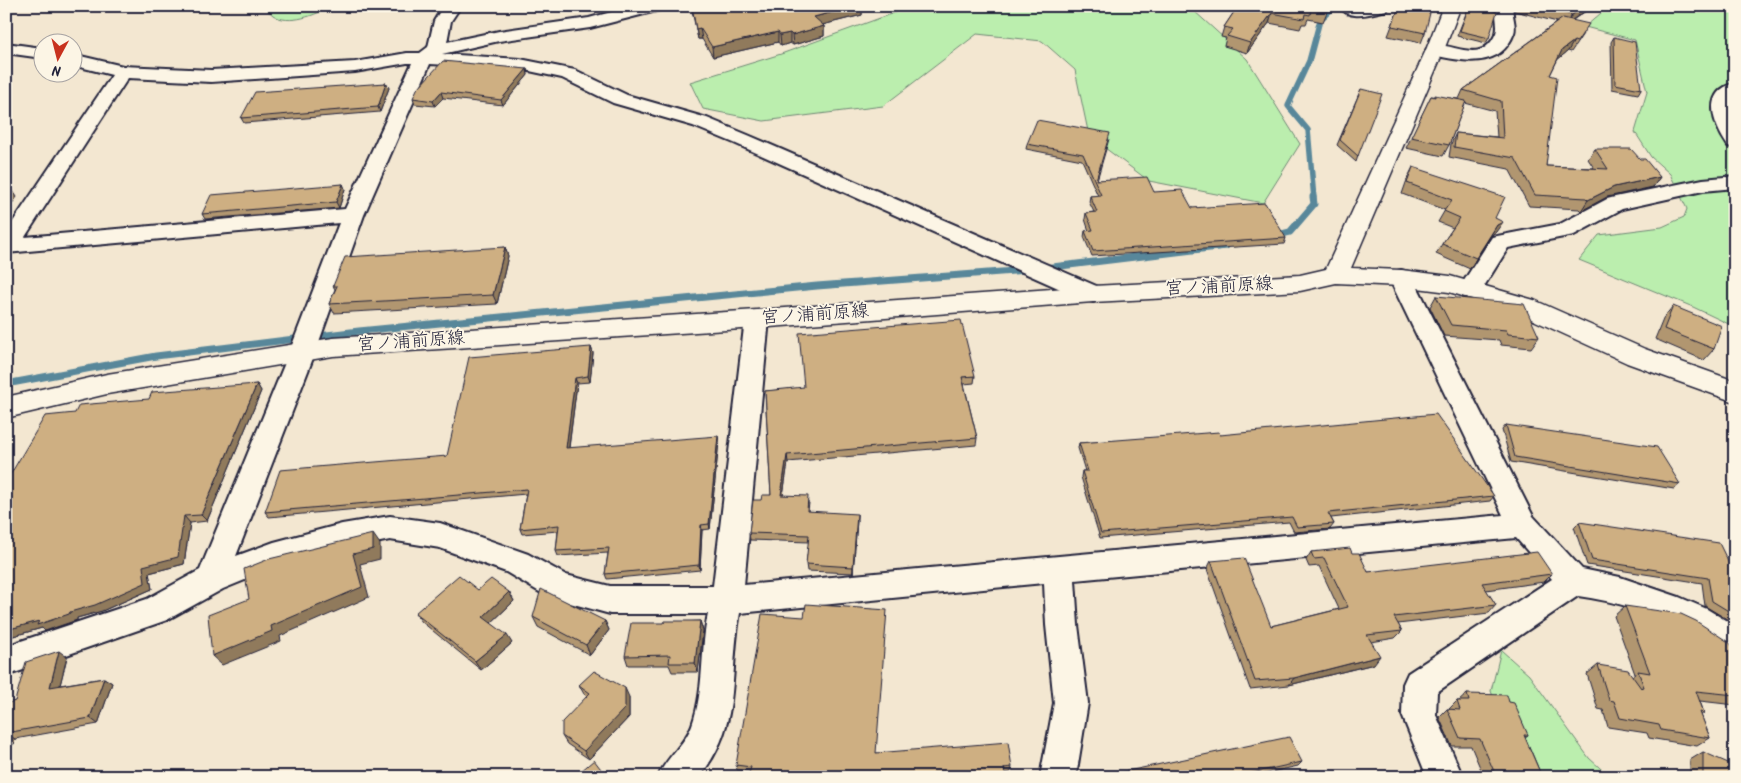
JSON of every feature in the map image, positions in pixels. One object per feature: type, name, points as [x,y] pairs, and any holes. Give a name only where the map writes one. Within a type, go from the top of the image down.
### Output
[{"type":"main road","points":[[1336,275],[1436,50],[1452,6]]},
{"type":"main road","name":"宮ノ浦前原線","points":[[6,408],[107,384],[333,347],[757,319],[1093,294],[1300,283],[1336,275],[1401,278],[1450,284],[1526,306],[1636,356],[1735,392]]},
{"type":"street","points":[[212,579],[302,353],[353,215],[431,53],[439,25],[446,12],[453,6]]},
{"type":"street","points":[[82,62],[124,72],[212,76],[355,67],[431,53],[499,36],[590,23],[654,6]]},
{"type":"street","points":[[1347,6],[1356,11],[1381,6]]},
{"type":"street","points":[[1436,50],[1463,57],[1477,56],[1495,49],[1506,31],[1503,13],[1505,6]]},
{"type":"street","points":[[6,48],[32,52]]},
{"type":"street","points":[[431,53],[520,64],[568,74],[620,99],[700,122],[1093,294]]},
{"type":"street","points":[[7,246],[124,72]]},
{"type":"street","points":[[1735,89],[1726,93],[1721,102],[1723,116],[1735,142]]},
{"type":"street","points":[[1470,290],[1500,242],[1566,230],[1615,204],[1703,185],[1735,182]]},
{"type":"street","points":[[7,246],[353,215]]},
{"type":"street","points":[[1401,278],[1523,526],[1574,582]]},
{"type":"street","points":[[676,777],[702,744],[716,705],[723,617],[727,600],[757,319]]},
{"type":"street","points":[[6,661],[156,610],[212,579],[274,555],[342,537],[390,528],[440,536],[517,564],[559,587],[610,600],[727,600],[1523,526]]},
{"type":"street","points":[[1058,777],[1071,703],[1062,625],[1059,568]]},
{"type":"street","points":[[1445,777],[1418,715],[1420,684],[1574,582],[1596,584],[1649,600],[1696,619],[1735,644]]},
{"type":"green space","points":[[264,6],[331,6],[310,16],[286,20],[273,15]]},
{"type":"green space","points":[[913,6],[1193,6],[1193,10],[1247,59],[1300,144],[1263,203],[1149,181],[1089,136],[1075,70],[1042,41],[977,34],[883,106],[764,121],[703,109],[690,82],[781,54]]},
{"type":"green space","points":[[1609,6],[1735,6],[1735,327],[1693,307],[1579,260],[1599,235],[1662,227],[1684,217],[1687,209],[1670,174],[1651,157],[1635,132],[1647,92],[1635,40],[1585,27]]},
{"type":"green space","points":[[1501,650],[1529,675],[1589,758],[1610,777],[1523,777],[1491,691]]},
{"type":"building","points":[[692,6],[856,6],[814,17],[824,26],[792,35],[790,33],[780,35],[778,32],[712,47],[700,28],[696,29]]},
{"type":"building","points":[[1238,6],[1325,6],[1327,12],[1311,9],[1310,15],[1305,14],[1304,19],[1272,13],[1250,43],[1227,36],[1233,29],[1224,27]]},
{"type":"building","points":[[1469,6],[1497,12],[1489,38],[1460,31]]},
{"type":"building","points":[[1539,6],[1584,6],[1572,15]]},
{"type":"building","points":[[1399,7],[1430,13],[1425,33],[1392,26]]},
{"type":"building","points":[[1563,18],[1589,24],[1577,42],[1574,41],[1562,50],[1550,75],[1557,77],[1546,166],[1608,169],[1595,149],[1631,149],[1640,159],[1645,159],[1660,177],[1614,187],[1588,200],[1586,198],[1535,195],[1515,158],[1454,147],[1456,133],[1503,138],[1501,101],[1463,90]]},
{"type":"building","points":[[1614,37],[1635,42],[1641,89],[1615,84]]},
{"type":"building","points":[[443,61],[527,69],[501,100],[441,92],[433,101],[413,98],[417,89]]},
{"type":"building","points":[[386,83],[378,107],[241,118],[255,92]]},
{"type":"building","points":[[1361,89],[1382,94],[1358,156],[1340,140]]},
{"type":"building","points":[[1435,95],[1466,101],[1449,145],[1411,137],[1431,96],[1435,97]]},
{"type":"building","points":[[1037,120],[1110,133],[1096,180],[1147,177],[1154,192],[1182,190],[1192,208],[1265,203],[1286,238],[1093,251],[1085,231],[1093,230],[1086,213],[1097,212],[1090,196],[1101,195],[1083,154],[1027,144]]},
{"type":"building","points":[[1413,167],[1505,197],[1495,218],[1503,222],[1497,225],[1476,258],[1442,244],[1460,218],[1444,211],[1452,200],[1407,183]]},
{"type":"building","points":[[343,184],[336,202],[202,214],[211,195]]},
{"type":"building","points":[[13,191],[6,201],[6,192]]},
{"type":"building","points":[[505,247],[493,295],[329,304],[337,286],[333,286],[345,257]]},
{"type":"building","points":[[1436,296],[1524,304],[1539,337],[1508,334],[1506,330],[1451,325]]},
{"type":"building","points":[[1673,306],[1722,326],[1714,349],[1664,329]]},
{"type":"building","points":[[961,320],[975,376],[962,377],[977,438],[787,455],[781,495],[808,496],[807,511],[857,514],[853,567],[806,564],[809,535],[749,533],[753,500],[761,500],[762,495],[771,495],[765,391],[804,387],[799,333]]},
{"type":"building","points":[[591,347],[588,376],[575,378],[566,448],[718,436],[709,524],[701,525],[699,565],[605,574],[609,548],[556,551],[559,525],[520,529],[527,489],[265,512],[280,470],[447,456],[469,357]]},
{"type":"building","points":[[257,384],[201,515],[184,516],[178,557],[143,566],[145,583],[95,605],[70,612],[37,625],[39,621],[6,630],[6,482],[45,416],[75,413],[79,405],[149,399],[152,392]]},
{"type":"building","points":[[1436,414],[1494,496],[1328,513],[1334,524],[1297,527],[1292,517],[1101,533],[1082,471],[1088,471],[1079,443],[1219,432],[1220,435]]},
{"type":"building","points":[[1506,425],[1657,447],[1680,484],[1515,457]]},
{"type":"building","points":[[1579,522],[1719,543],[1735,576],[1735,615],[1712,601],[1708,578],[1592,560]]},
{"type":"building","points":[[373,534],[373,549],[353,554],[362,587],[271,626],[272,631],[212,656],[208,615],[249,599],[244,569],[269,559]]},
{"type":"building","points":[[1350,548],[1352,553],[1359,553],[1368,572],[1537,552],[1552,574],[1482,583],[1496,605],[1394,617],[1402,631],[1367,635],[1380,656],[1294,678],[1255,681],[1211,561],[1244,558],[1271,626],[1348,607],[1324,558],[1314,559],[1311,552]]},
{"type":"building","points":[[459,575],[478,590],[491,579],[509,592],[483,617],[507,635],[475,661],[415,613]]},
{"type":"building","points":[[541,589],[605,621],[586,645],[533,617]]},
{"type":"building","points":[[806,604],[887,610],[876,753],[1008,742],[1012,767],[1004,768],[1006,777],[748,777],[751,767],[736,765],[762,614],[804,617]]},
{"type":"building","points":[[1625,606],[1681,614],[1696,621],[1730,643],[1735,652],[1735,695],[1696,691],[1704,713],[1700,712],[1710,738],[1661,730],[1659,725],[1620,718],[1614,701],[1609,700],[1598,665],[1628,670],[1641,688],[1644,687],[1638,671],[1650,673]]},
{"type":"building","points":[[665,621],[700,621],[695,663],[669,663],[670,655],[625,656],[631,623],[664,623]]},
{"type":"building","points":[[59,651],[50,687],[104,678],[90,718],[6,733],[6,704],[15,701],[26,662]]},
{"type":"building","points":[[594,671],[625,688],[625,708],[584,751],[562,736],[562,722],[590,693],[579,685]]},
{"type":"building","points":[[1467,694],[1507,695],[1509,702],[1514,703],[1528,735],[1524,735],[1542,777],[1484,777],[1496,776],[1480,739],[1460,738],[1447,709],[1460,710],[1457,701],[1469,701]]},
{"type":"building","points":[[1289,737],[1302,762],[1234,777],[1124,777],[1123,772]]},
{"type":"building","points":[[1703,752],[1735,766],[1735,777],[1703,777]]},
{"type":"building","points":[[594,760],[607,777],[574,777]]},
{"type":"waterway","points":[[1314,199],[1308,130],[1288,106],[1309,61],[1320,20],[1335,6]]},
{"type":"waterway","points":[[1274,236],[1290,232],[1314,204],[1313,197]]},
{"type":"waterway","points":[[1044,268],[1226,246]]},
{"type":"waterway","points":[[6,384],[156,356],[359,331],[817,286],[1028,270]]}]
